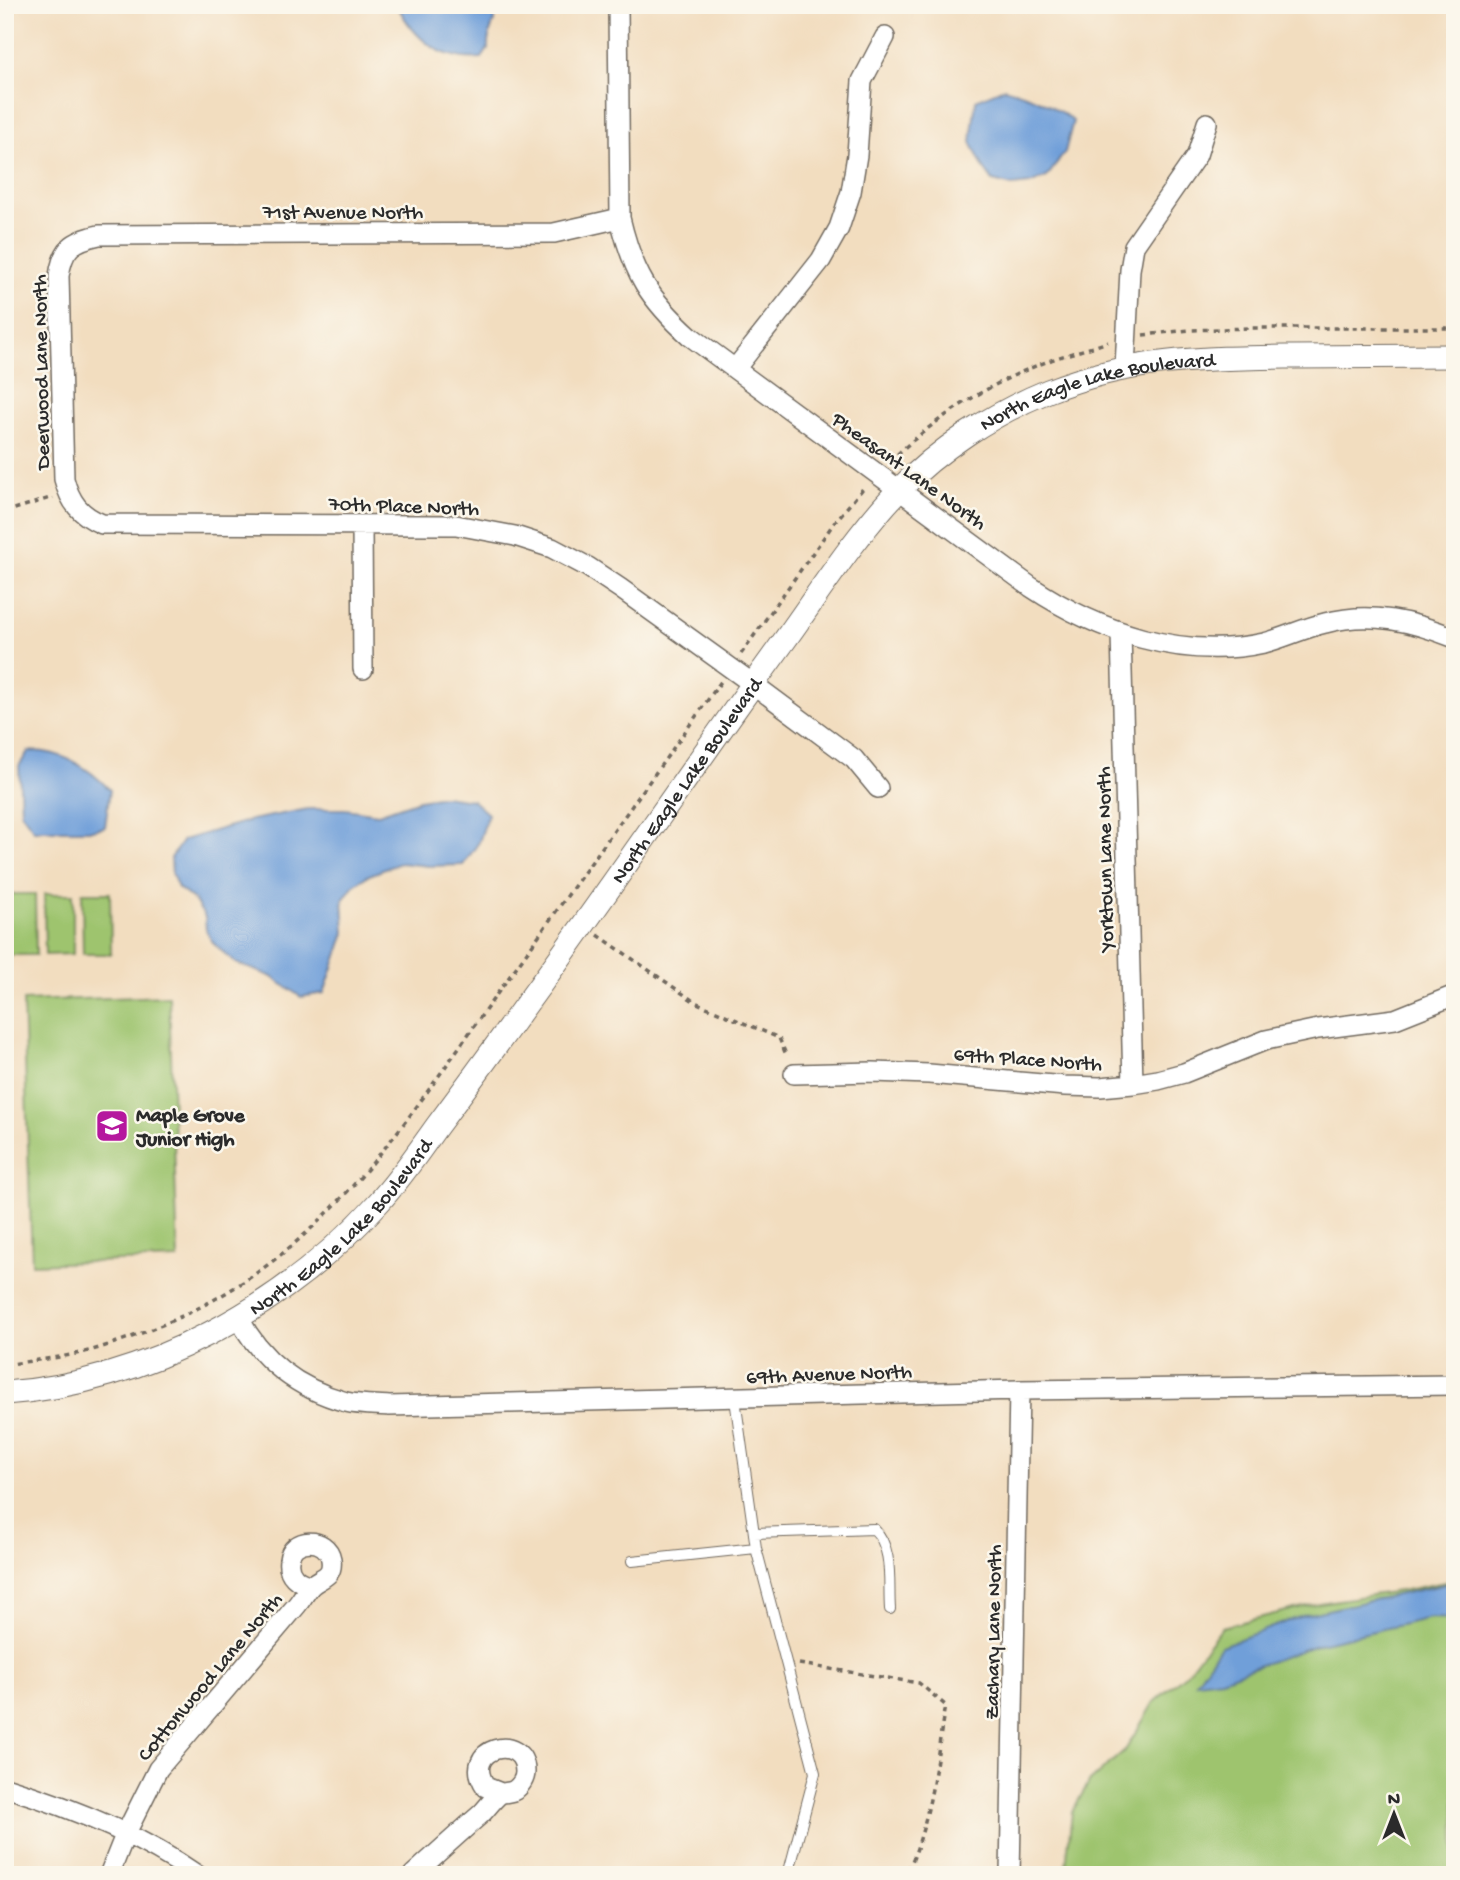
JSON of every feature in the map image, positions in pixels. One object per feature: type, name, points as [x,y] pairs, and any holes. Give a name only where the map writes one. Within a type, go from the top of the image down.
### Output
[{"type":"street","name":"Pheasant Lane North","points":[[618,5],[620,218],[627,247],[641,280],[663,312],[690,336],[898,491],[1051,600],[1099,625],[1166,643],[1218,647],[1262,643],[1325,623],[1352,618],[1384,618],[1423,626],[1455,638]]},
{"type":"street","points":[[735,369],[821,260],[839,228],[851,192],[858,155],[862,81],[885,37]]},
{"type":"street","points":[[1125,368],[1130,270],[1134,246],[1197,155],[1207,123]]},
{"type":"street","name":"71st Avenue North","points":[[68,248],[81,239],[99,235],[554,233],[620,218]]},
{"type":"street","name":"Deerwood Lane North","points":[[68,248],[61,261],[59,276],[64,480],[68,495]]},
{"type":"street","name":"North Eagle Lake Boulevard","points":[[5,1393],[75,1383],[132,1366],[187,1344],[239,1318],[318,1260],[380,1201],[584,926],[753,684],[853,547],[898,491],[955,443],[995,417],[1047,392],[1125,368],[1161,361],[1455,356]]},
{"type":"street","name":"70th Place North","points":[[68,495],[77,509],[102,524],[436,524],[475,527],[552,548],[610,582],[753,684],[854,759],[878,788]]},
{"type":"street","points":[[362,525],[363,669]]},
{"type":"street","name":"Yorktown Lane North","points":[[1121,633],[1133,1084]]},
{"type":"street","name":"69th Place North","points":[[794,1074],[929,1074],[1077,1087],[1133,1084],[1184,1073],[1266,1040],[1318,1029],[1395,1019],[1455,995]]},
{"type":"street","name":"69th Avenue North","points":[[239,1318],[262,1352],[284,1373],[312,1390],[348,1402],[389,1406],[1019,1390],[1455,1385]]},
{"type":"street","name":"Zachary Lane North","points":[[1010,1875],[1019,1390]]},
{"type":"street","name":"Cottonwood Lane North","points":[[109,1875],[125,1835],[158,1769],[312,1585]]},
{"type":"street","points":[[5,1787],[41,1798],[125,1835],[176,1860],[197,1875]]},
{"type":"street","points":[[413,1875],[486,1810],[500,1793]]},
{"type":"lane","points":[[735,1399],[756,1548],[815,1773],[788,1875]]},
{"type":"lane","points":[[754,1533],[874,1529],[887,1548],[890,1609]]},
{"type":"lane","points":[[632,1561],[756,1548]]},
{"type":"path","points":[[5,1365],[87,1352],[149,1331],[242,1282],[300,1240],[354,1188],[418,1104],[834,523],[875,473]]},
{"type":"path","points":[[5,512],[68,495]]},
{"type":"path","points":[[558,908],[695,1002],[779,1038],[794,1074]]},
{"type":"path","points":[[786,1661],[919,1684],[945,1705],[932,1783],[915,1854],[906,1875]]},
{"type":"green space","points":[[82,893],[110,893],[111,954],[83,954]]},
{"type":"green space","points":[[7,894],[35,894],[36,955],[7,955]]},
{"type":"green space","points":[[44,894],[73,894],[73,954],[45,955]]},
{"type":"green space","points":[[169,996],[178,1259],[32,1264],[23,1001]]},
{"type":"green space","points":[[1455,1580],[1455,1875],[1065,1875],[1072,1812],[1089,1782],[1126,1749],[1154,1702],[1185,1675],[1222,1627],[1319,1603]]},
{"type":"water","points":[[397,5],[497,5],[488,49],[482,58],[467,58],[442,52],[412,29]]},
{"type":"water","points":[[1004,88],[1040,101],[1073,121],[1065,152],[1047,177],[1030,184],[1012,186],[993,181],[971,142],[976,100]]},
{"type":"water","points":[[28,752],[56,755],[76,763],[110,790],[105,827],[92,830],[34,830],[21,812],[19,766]]},
{"type":"water","points":[[444,796],[472,800],[488,814],[479,842],[463,865],[400,863],[367,876],[353,886],[343,900],[345,933],[324,993],[301,997],[270,976],[235,963],[213,943],[206,930],[205,917],[194,900],[178,888],[172,874],[171,858],[183,840],[251,820],[308,809],[345,809],[378,814],[419,800]]},
{"type":"water","points":[[1455,1582],[1455,1619],[1430,1618],[1319,1644],[1222,1679],[1196,1682],[1221,1646],[1305,1615]]},
{"type":"place","name":"Maple Grove Junior High","points":[[112,1126]]}]
